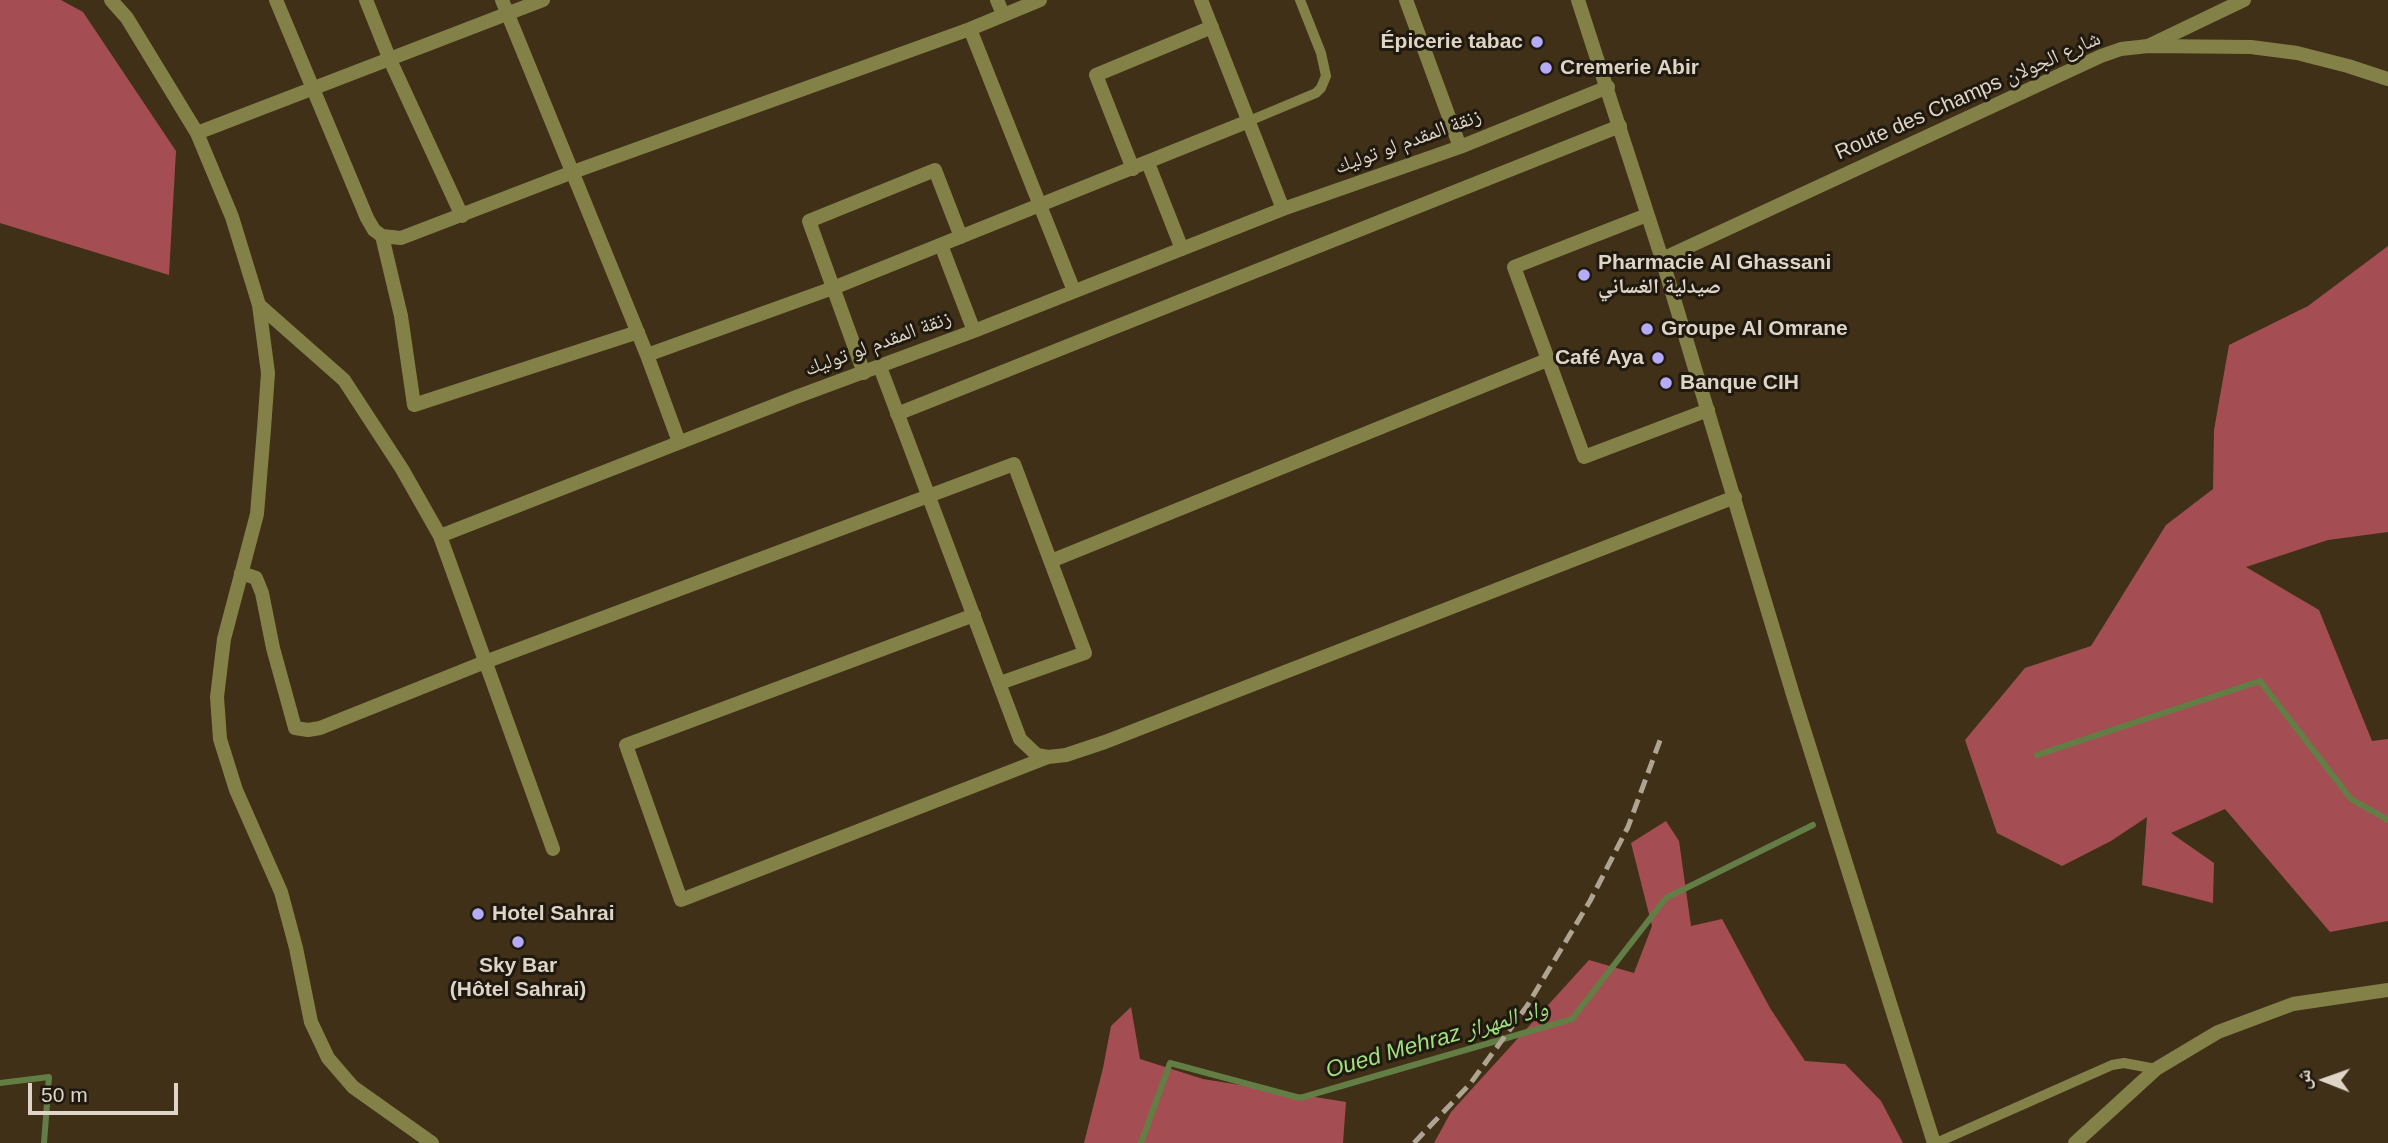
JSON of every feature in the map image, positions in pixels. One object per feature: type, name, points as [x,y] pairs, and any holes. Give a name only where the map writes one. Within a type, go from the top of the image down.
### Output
[{"type":"street","points":[[111,0],[127,18],[197,133],[232,217],[259,306],[268,373],[257,514],[224,639],[217,697],[220,739],[236,790],[281,892],[311,1022],[328,1058],[353,1087],[432,1143]]},
{"type":"street","points":[[276,0],[367,218],[374,230],[382,236],[401,238],[573,172],[970,29],[1040,0]]},
{"type":"street","points":[[366,0],[390,60],[462,216]]},
{"type":"street","points":[[502,0],[638,332],[678,442]]},
{"type":"street","points":[[197,133],[543,0]]},
{"type":"street","points":[[997,0],[1003,14]]},
{"type":"street","points":[[1201,0],[1283,209]]},
{"type":"street","points":[[1406,0],[1460,147]]},
{"type":"street","points":[[1578,0],[1662,259],[1798,711],[1935,1143]]},
{"type":"street","points":[[2148,46],[2218,6],[2244,0]]},
{"type":"street","points":[[1133,169],[1096,75],[1212,27]]},
{"type":"street","points":[[970,29],[1074,291]]},
{"type":"street","name":"Route des Champs شارع الجولان","points":[[1662,259],[2121,49],[2148,46],[2251,47],[2297,54],[2388,79]]},
{"type":"street","name":"زنقة المقدم لو توليك","points":[[440,537],[678,442],[974,331],[1283,209],[1460,147],[1608,87]]},
{"type":"street","points":[[647,355],[833,288],[1249,121]]},
{"type":"street","points":[[897,414],[1620,126]]},
{"type":"street","points":[[1148,163],[1182,249]]},
{"type":"street","points":[[864,373],[809,221],[935,170],[961,237]]},
{"type":"street","points":[[1647,215],[1514,267],[1584,457],[1708,410]]},
{"type":"street","points":[[382,236],[401,316],[414,405],[638,332]]},
{"type":"street","points":[[941,245],[974,331]]},
{"type":"street","points":[[259,306],[344,380],[402,469],[440,537],[553,849]]},
{"type":"street","points":[[1051,561],[1547,360]]},
{"type":"street","points":[[880,367],[1020,739],[1037,755],[1048,757]]},
{"type":"street","points":[[241,573],[256,578],[295,728],[308,730],[320,728],[485,662],[1014,464],[1085,653],[1000,683]]},
{"type":"street","points":[[974,615],[626,745],[681,900],[1048,757],[1066,755],[1118,737],[1735,497]]},
{"type":"street","points":[[2075,1143],[2156,1069],[2218,1032],[2293,1004],[2388,990]]},
{"type":"lane","points":[[1249,121],[1316,93],[1321,88],[1325,76],[1321,53],[1300,0]]},
{"type":"lane","points":[[1935,1143],[2112,1065],[2124,1063],[2156,1069]]},
{"type":"shaded area","points":[[0,0],[61,0],[83,12],[176,151],[169,275],[0,223]]},
{"type":"shaded area","points":[[2388,246],[2388,532],[2328,540],[2246,567],[2319,610],[2372,741],[2388,739],[2388,921],[2330,932],[2225,809],[2171,833],[2214,863],[2213,903],[2142,885],[2147,817],[2111,841],[2062,866],[1997,833],[1965,740],[2025,668],[2091,646],[2166,525],[2213,489],[2214,430],[2229,345],[2308,306]]},
{"type":"shaded area","points":[[1666,821],[1679,841],[1691,926],[1722,919],[1770,1008],[1805,1061],[1845,1064],[1881,1101],[1903,1143],[1434,1143],[1451,1112],[1589,960],[1634,973],[1652,926],[1631,843]]},
{"type":"shaded area","points":[[1131,1007],[1140,1059],[1203,1079],[1346,1102],[1343,1143],[1084,1143],[1111,1026]]},
{"type":"waterway","points":[[2037,755],[2260,681],[2351,799],[2388,820]]},
{"type":"waterway","name":"Oued Mehraz واد المهراز","points":[[1141,1143],[1170,1063],[1300,1098],[1572,1019],[1666,898],[1813,825]]},
{"type":"waterway","name":"Oued Mehraz واد المهراز","points":[[0,1083],[49,1077],[44,1143]]},
{"type":"railway","points":[[1414,1143],[1470,1084],[1527,1006],[1590,901],[1628,827],[1662,735]]},
{"type":"place","name":"Épicerie tabac","points":[[1537,42]]},
{"type":"place","name":"Cremerie Abir","points":[[1546,68]]},
{"type":"place","name":"Pharmacie Al Ghassani صيدلية الغساني","points":[[1584,275]]},
{"type":"place","name":"Groupe Al Omrane","points":[[1647,329]]},
{"type":"place","name":"Café Aya","points":[[1658,358]]},
{"type":"place","name":"Banque CIH","points":[[1666,383]]},
{"type":"place","name":"Hotel Sahrai","points":[[478,914]]},
{"type":"place","name":"Sky Bar (Hôtel Sahrai)","points":[[518,942]]}]
